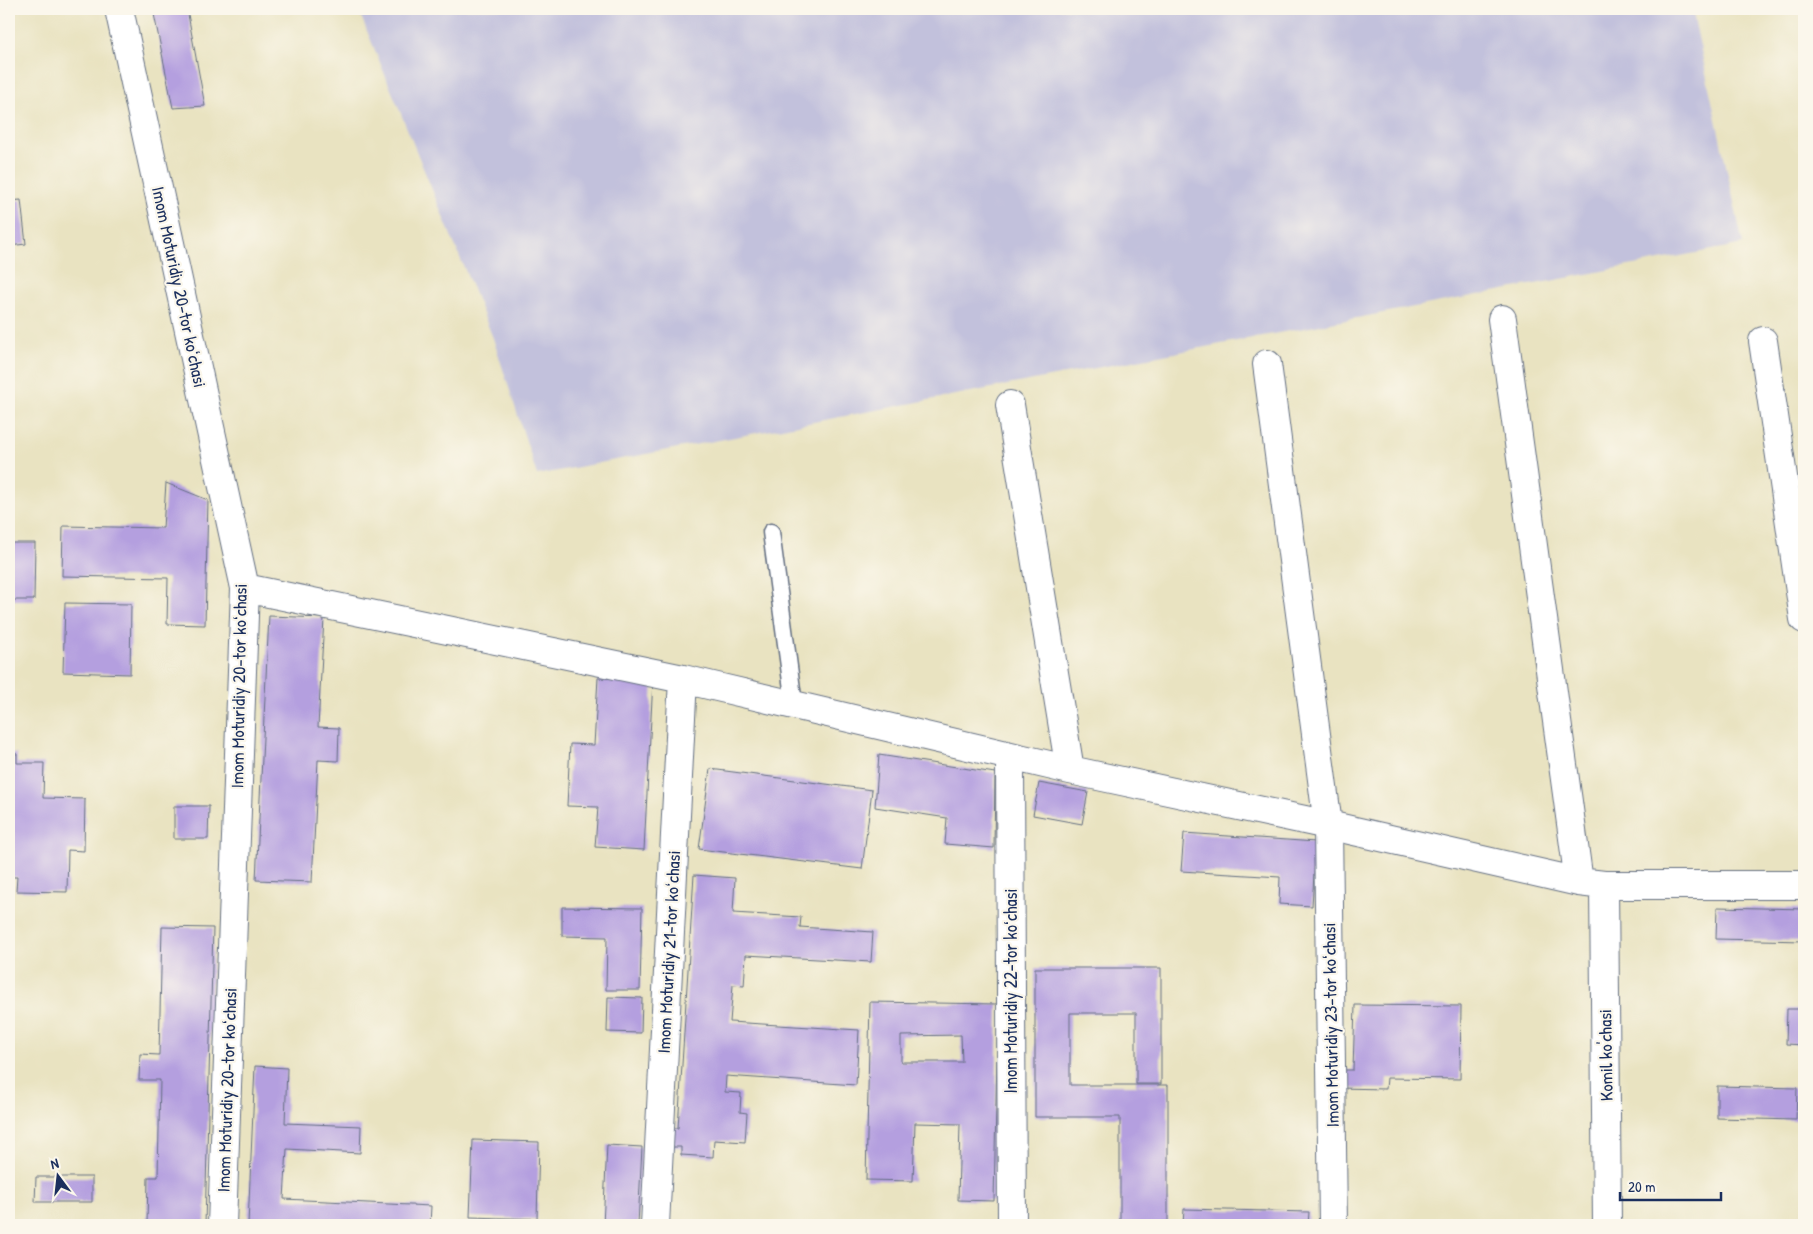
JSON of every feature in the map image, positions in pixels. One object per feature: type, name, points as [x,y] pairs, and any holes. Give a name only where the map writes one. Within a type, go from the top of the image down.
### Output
[{"type":"street","name":"Imom Moturidiy 20-tor koʻchasi","points":[[119,9],[244,588],[222,1225]]},
{"type":"street","name":"Komil ko'chasi","points":[[1502,319],[1591,884],[1607,1225]]},
{"type":"street","points":[[1763,341],[1804,618]]},
{"type":"street","name":"Imom Moturidiy 23-tor koʻchasi","points":[[1267,364],[1328,825],[1333,1225]]},
{"type":"street","points":[[1010,405],[1070,770]]},
{"type":"street","points":[[244,588],[683,679],[1010,757],[1591,884],[1804,885]]},
{"type":"street","name":"Imom Moturidiy 21-tor koʻchasi","points":[[655,1225],[683,679]]},
{"type":"street","name":"Imom Moturidiy 22-tor koʻchasi","points":[[1010,757],[1012,1225]]},
{"type":"lane","points":[[771,532],[794,704]]},
{"type":"shaded area","points":[[358,9],[1692,9],[1743,244],[537,475],[493,338]]},
{"type":"building","points":[[153,9],[187,9],[205,106],[173,108]]},
{"type":"building","points":[[21,200],[26,244],[9,246],[9,201]]},
{"type":"building","points":[[166,483],[208,500],[205,625],[167,624],[168,578],[62,576],[63,526],[163,528]]},
{"type":"building","points":[[9,543],[35,543],[34,600],[9,600]]},
{"type":"building","points":[[65,603],[131,604],[130,674],[63,672]]},
{"type":"building","points":[[269,616],[324,618],[318,727],[339,728],[338,761],[318,760],[312,882],[256,880]]},
{"type":"building","points":[[598,678],[653,680],[644,850],[595,847],[598,807],[567,806],[570,744],[594,745]]},
{"type":"building","points":[[9,753],[17,754],[17,763],[44,763],[43,798],[85,799],[84,851],[68,850],[67,892],[16,891],[17,877],[9,877]]},
{"type":"building","points":[[879,755],[995,773],[994,848],[945,844],[947,818],[875,807]]},
{"type":"building","points":[[710,769],[872,790],[862,869],[699,849]]},
{"type":"building","points":[[1039,783],[1088,792],[1082,824],[1033,815]]},
{"type":"building","points":[[174,806],[209,806],[208,839],[174,839]]},
{"type":"building","points":[[1184,833],[1316,842],[1312,906],[1279,904],[1280,877],[1181,871]]},
{"type":"building","points":[[694,875],[735,878],[733,913],[801,917],[800,927],[873,932],[871,962],[746,955],[744,986],[733,985],[730,1022],[859,1030],[856,1085],[726,1076],[725,1092],[741,1093],[740,1112],[747,1113],[745,1142],[714,1140],[713,1157],[681,1155],[681,1147],[671,1147],[672,1128],[678,1128]]},
{"type":"building","points":[[562,907],[642,908],[640,990],[606,990],[607,937],[562,936]]},
{"type":"building","points":[[1717,907],[1804,909],[1804,941],[1716,939]]},
{"type":"building","points":[[162,927],[213,928],[205,1225],[147,1225],[148,1177],[158,1177],[160,1080],[139,1080],[140,1054],[159,1055]]},
{"type":"building","points":[[1035,968],[1161,968],[1161,1084],[1136,1084],[1136,1013],[1070,1013],[1070,1085],[1168,1085],[1168,1225],[1120,1225],[1120,1117],[1035,1117]]},
{"type":"building","points":[[608,997],[642,998],[641,1033],[607,1032]]},
{"type":"building","points":[[870,1002],[998,1004],[994,1201],[958,1200],[960,1124],[915,1123],[913,1181],[866,1180]],"holes":[[[961,1035],[962,1062],[901,1062],[901,1036]]]},
{"type":"building","points":[[1355,1005],[1461,1006],[1460,1079],[1387,1078],[1386,1089],[1338,1088],[1339,1070],[1353,1070]]},
{"type":"building","points":[[1787,1009],[1804,1009],[1804,1045],[1786,1044]]},
{"type":"building","points":[[255,1066],[287,1068],[285,1123],[361,1126],[360,1153],[287,1149],[284,1199],[431,1206],[430,1225],[248,1225]]},
{"type":"building","points":[[1717,1086],[1797,1088],[1796,1120],[1717,1118]]},
{"type":"building","points":[[473,1140],[539,1142],[537,1219],[470,1217]]},
{"type":"building","points":[[607,1145],[642,1147],[638,1225],[603,1225]]},
{"type":"building","points":[[36,1177],[92,1177],[92,1202],[35,1202]]},
{"type":"building","points":[[1184,1209],[1309,1212],[1308,1225],[1183,1225]]},
{"type":"building","points":[[996,1223],[996,1225],[906,1225],[906,1224]]}]
